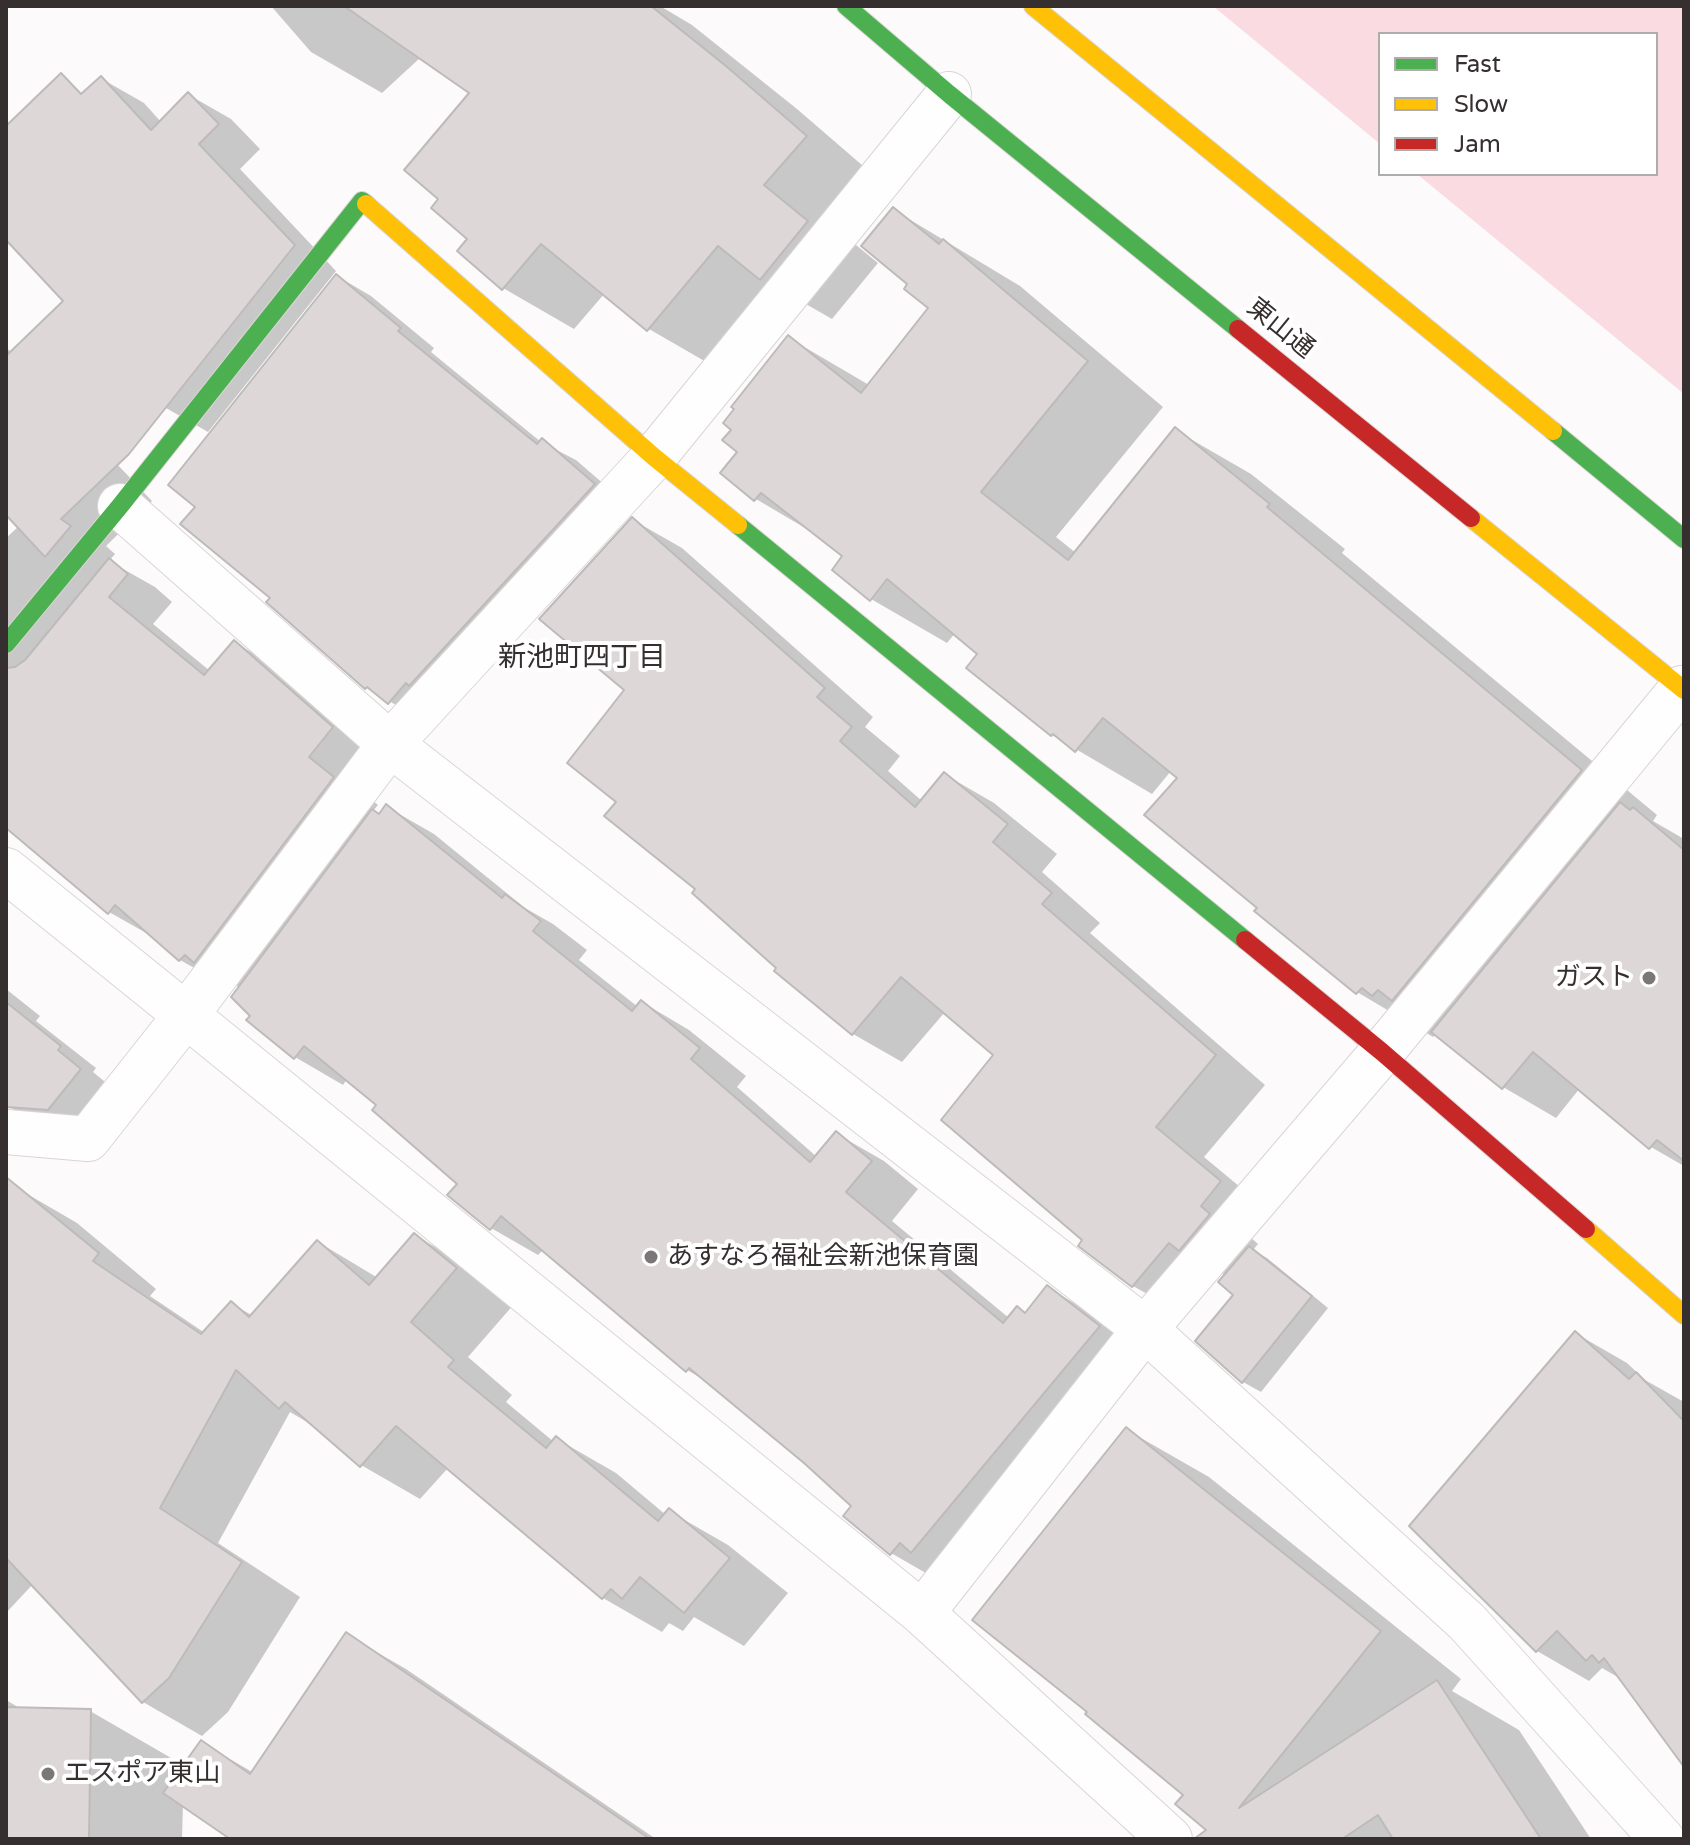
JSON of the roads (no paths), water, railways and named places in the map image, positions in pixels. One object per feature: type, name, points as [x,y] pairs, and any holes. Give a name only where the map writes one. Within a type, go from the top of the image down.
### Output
[{"type":"street","name":"東山通","points":[[846,6],[949,94],[1683,689]]},
{"type":"street","points":[[1033,6],[1684,539]]},
{"type":"street","points":[[6,1132],[88,1139],[186,1015],[390,744],[654,457],[949,94]]},
{"type":"street","points":[[6,644],[120,506],[362,201],[654,457],[1382,1052],[1684,1315]]},
{"type":"street","points":[[120,506],[390,744],[1145,1329],[1467,1622],[1662,1839]]},
{"type":"street","points":[[922,1613],[1145,1329],[1382,1052],[1683,689]]},
{"type":"street","points":[[6,870],[922,1613],[1170,1839]]},
{"type":"place","name":"ガスト","points":[[1649,978]]},
{"type":"place","name":"あすなろ福祉会新池保育園","points":[[651,1257]]},
{"type":"place","name":"エスポア東山","points":[[48,1774]]},
{"type":"district","name":"新池町四丁目","points":[[582,659]]}]
